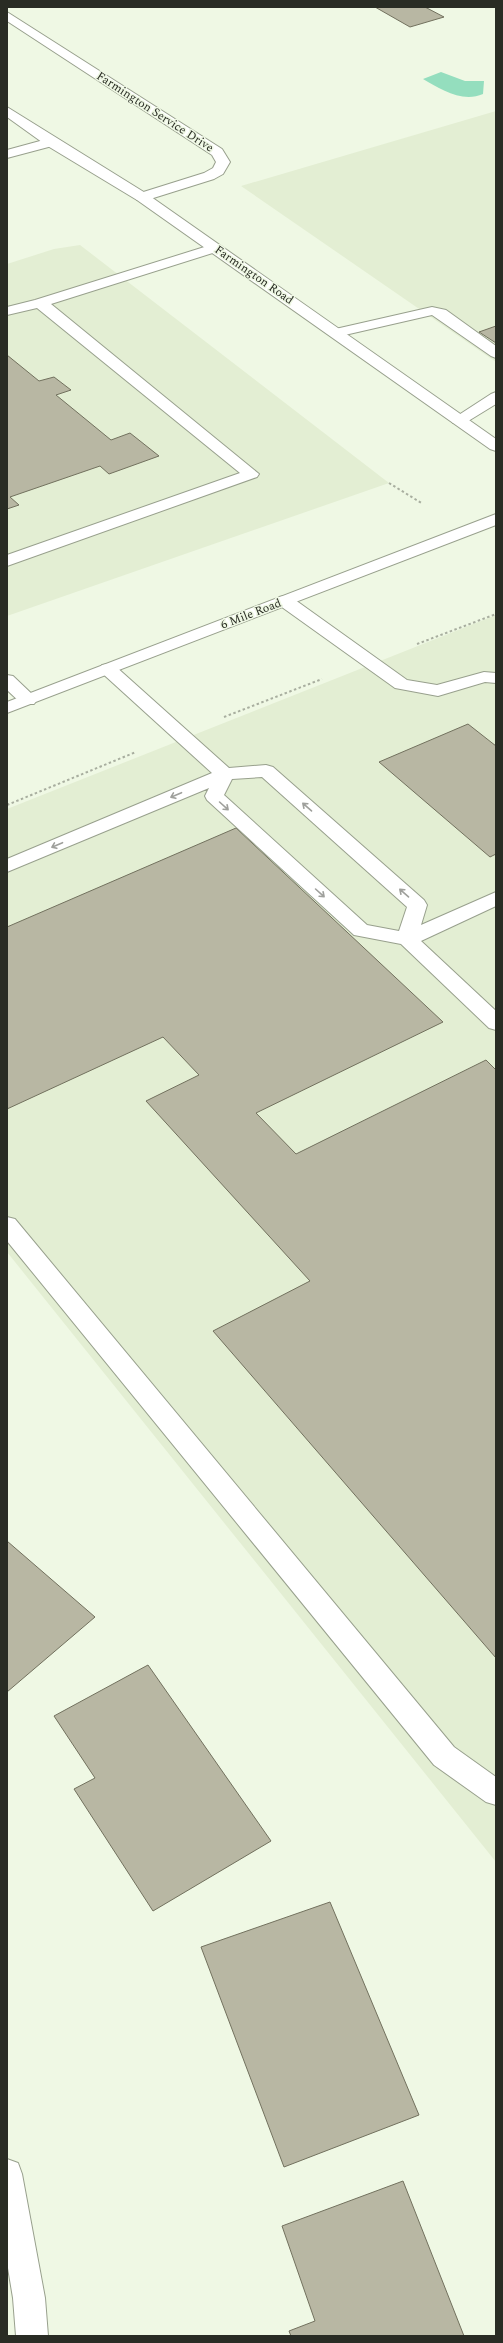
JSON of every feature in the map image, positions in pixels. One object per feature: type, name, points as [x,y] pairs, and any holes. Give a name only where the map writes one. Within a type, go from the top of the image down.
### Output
[{"type":"main road","name":"Farmington Service Drive","points":[[7,16],[217,152],[223,162],[218,171],[209,176],[142,196]]},
{"type":"main road","name":"Farmington Road","points":[[7,111],[51,142],[142,196],[496,446]]},
{"type":"main road","points":[[7,154],[51,142]]},
{"type":"main road","points":[[7,311],[40,303],[214,248]]},
{"type":"main road","points":[[7,561],[251,474],[40,303]]},
{"type":"main road","points":[[336,333],[432,312],[441,313],[496,353]]},
{"type":"main road","points":[[459,420],[496,397]]},
{"type":"main road","name":"6 Mile Road","points":[[7,708],[496,519]]},
{"type":"main road","points":[[285,601],[401,684],[438,691],[484,677],[496,678]]},
{"type":"main road","points":[[108,669],[225,774]]},
{"type":"main road","points":[[7,680],[28,700]]},
{"type":"main road","points":[[7,866],[225,774],[266,771],[417,905],[407,939]]},
{"type":"main road","points":[[225,774],[214,796],[361,930],[407,939],[496,1023]]},
{"type":"main road","points":[[407,939],[496,898]]},
{"type":"main road","points":[[7,1225],[444,1756],[496,1793]]},
{"type":"main road","points":[[7,2174],[29,2298],[32,2336]]},
{"type":"path","points":[[7,805],[180,734],[496,614]]},
{"type":"shaded area","points":[[441,72],[465,81],[484,81],[483,94],[467,97],[459,96],[444,91],[423,79]]},
{"type":"shaded area","points":[[496,111],[496,362],[241,186]]},
{"type":"shaded area","points":[[80,245],[389,483],[7,616],[7,264],[54,249]]},
{"type":"shaded area","points":[[496,615],[496,1862],[7,1252],[7,809]]},
{"type":"building","points":[[375,7],[425,7],[444,17],[410,27]]},
{"type":"building","points":[[496,326],[496,343],[479,332]]},
{"type":"building","points":[[7,355],[39,381],[54,377],[71,390],[56,395],[111,440],[130,433],[159,456],[109,474],[100,466],[10,497],[19,505],[7,509]]},
{"type":"building","points":[[468,724],[496,746],[496,854],[490,857],[379,762]]},
{"type":"building","points":[[236,828],[443,1022],[256,1113],[296,1154],[486,1060],[496,1070],[496,1658],[213,1331],[310,1281],[146,1101],[199,1075],[163,1037],[7,1109],[7,927]]},
{"type":"building","points":[[7,1541],[95,1617],[7,1692]]},
{"type":"building","points":[[148,1665],[271,1841],[153,1911],[74,1789],[95,1778],[54,1716]]},
{"type":"building","points":[[330,1902],[419,2115],[284,2167],[201,1947]]},
{"type":"building","points":[[403,2181],[464,2336],[291,2336],[289,2331],[315,2321],[282,2226]]}]
